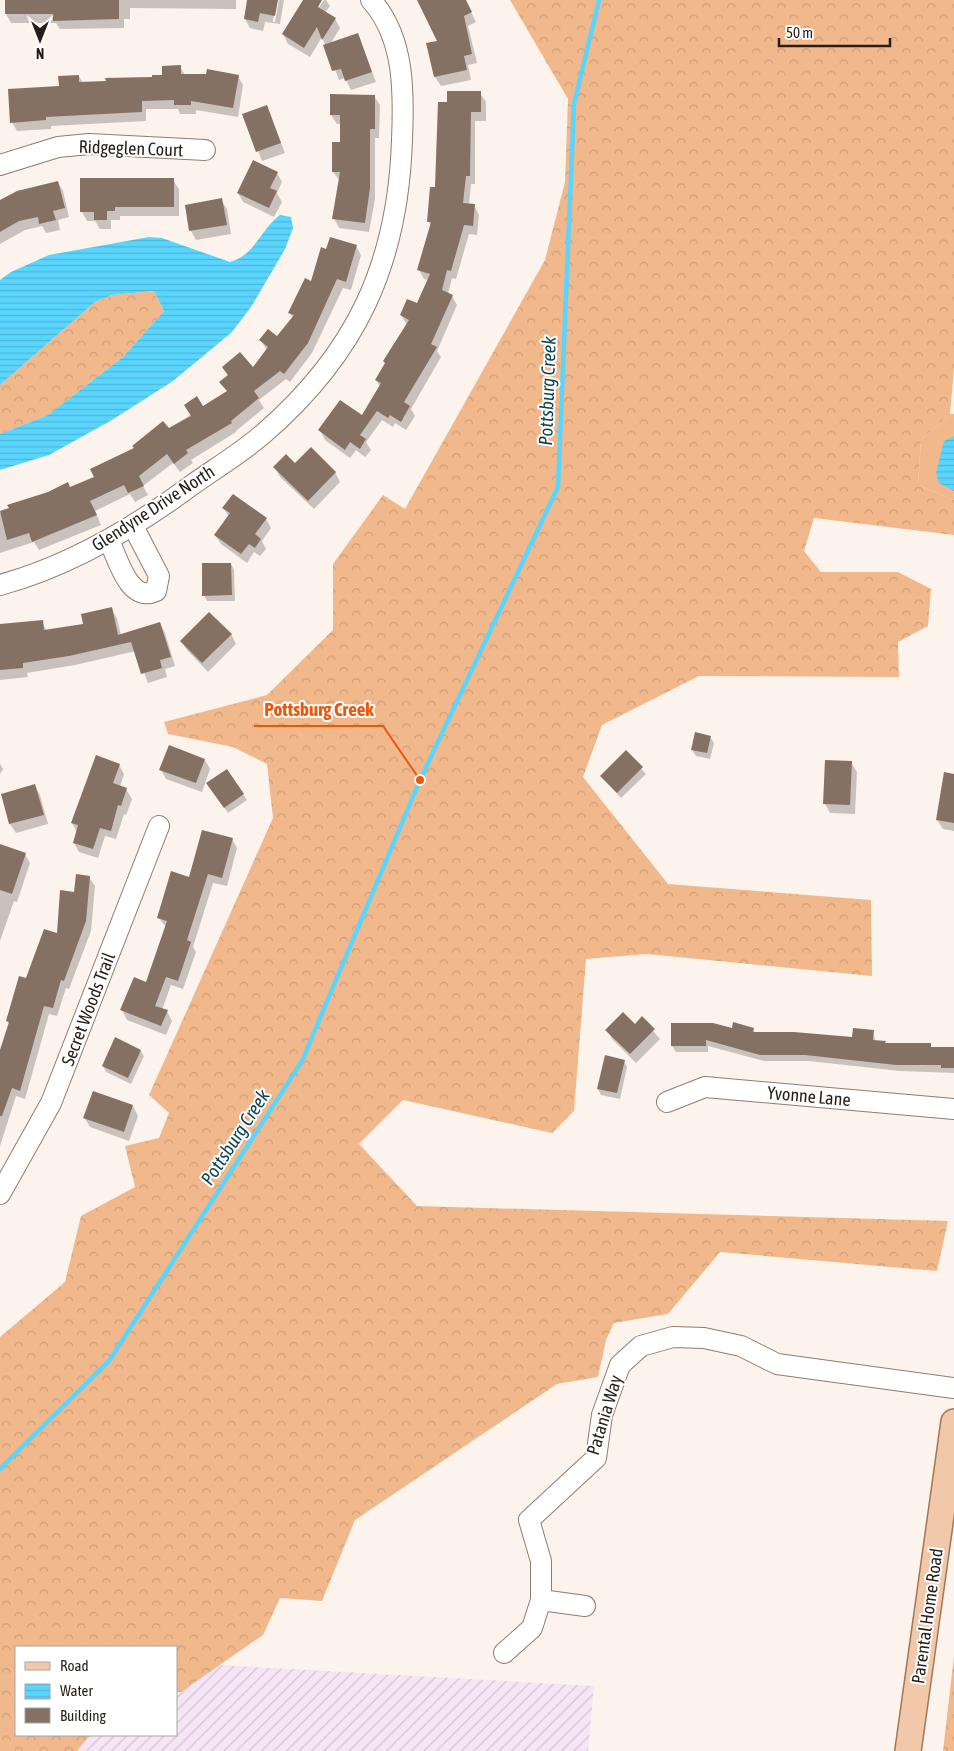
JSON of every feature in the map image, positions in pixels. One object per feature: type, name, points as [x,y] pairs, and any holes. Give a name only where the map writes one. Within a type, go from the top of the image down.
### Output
[{"type":"main road","name":"Parental Home Road","points":[[908,1751],[954,1422]]},
{"type":"street","name":"Glendyne Drive North","points":[[0,585],[52,567],[109,540],[133,526],[261,436],[292,408],[330,365],[349,336],[371,292],[388,248],[396,214],[401,179],[402,78],[388,27],[372,1]]},
{"type":"street","name":"Ridgeglen Court","points":[[0,165],[58,147],[89,144],[205,150]]},
{"type":"street","points":[[109,540],[132,587],[139,594],[148,595],[156,591],[159,576],[133,526]]},
{"type":"street","name":"Secret Woods Trail","points":[[3,1181],[51,1103],[159,826]]},
{"type":"street","name":"Yvonne Lane","points":[[667,1102],[705,1087],[954,1110]]},
{"type":"street","name":"Patania Way","points":[[504,1653],[532,1628],[541,1600],[542,1561],[529,1520],[596,1458],[602,1415],[620,1365],[641,1346],[673,1337],[704,1338],[741,1346],[777,1364],[954,1388]]},
{"type":"street","points":[[541,1600],[585,1606]]},
{"type":"shaded area","points":[[219,1665],[594,1686],[588,1751],[77,1751],[89,1736],[178,1736],[178,1692],[181,1692]]},
{"type":"green space","points":[[510,0],[954,0],[954,369],[950,414],[921,440],[918,485],[954,500],[954,535],[814,518],[804,551],[821,572],[898,572],[931,589],[928,626],[898,642],[899,677],[699,676],[602,725],[583,777],[668,884],[871,900],[872,976],[647,954],[586,959],[574,1111],[552,1133],[403,1100],[359,1144],[417,1206],[948,1221],[937,1271],[720,1252],[668,1314],[614,1323],[606,1340],[598,1377],[557,1384],[355,1520],[322,1601],[280,1598],[263,1635],[181,1692],[178,1692],[178,1646],[15,1646],[15,1736],[89,1736],[77,1751],[0,1751],[0,1337],[65,1282],[81,1216],[135,1187],[125,1146],[159,1138],[169,1113],[149,1095],[273,818],[267,764],[233,747],[168,734],[164,722],[267,695],[333,630],[333,564],[383,495],[405,509],[545,260],[565,182],[568,99]]},
{"type":"green space","points":[[154,291],[164,311],[123,357],[48,415],[0,434],[0,385],[95,302],[112,295]]},
{"type":"green space","points":[[950,414],[954,414],[954,500],[918,485],[921,440]]},
{"type":"green space","points":[[954,1656],[954,1751],[943,1751]]},
{"type":"water","points":[[280,215],[291,217],[293,228],[285,249],[251,307],[232,332],[173,381],[112,420],[49,455],[0,470],[0,434],[48,415],[123,357],[164,311],[154,291],[112,295],[95,302],[0,385],[0,280],[11,272],[49,255],[149,237],[162,238],[230,262],[245,254]]},
{"type":"water","points":[[954,436],[954,491],[939,483],[936,473],[944,441]]},
{"type":"building","points":[[5,0],[119,0],[119,19],[53,21],[53,14],[5,14]]},
{"type":"building","points":[[247,0],[278,0],[275,16],[260,13],[258,22],[244,19]]},
{"type":"building","points":[[303,0],[322,0],[318,7],[336,18],[322,40],[317,27],[304,48],[282,34]]},
{"type":"building","points":[[417,0],[466,0],[472,12],[464,16],[472,54],[464,56],[467,70],[434,77],[426,43],[437,41]]},
{"type":"building","points":[[358,33],[372,72],[345,81],[341,69],[332,71],[323,45]]},
{"type":"building","points":[[181,65],[181,74],[206,74],[207,69],[239,75],[233,108],[191,101],[191,105],[174,105],[174,100],[142,101],[142,112],[46,117],[46,120],[10,123],[8,89],[59,86],[58,76],[79,75],[79,82],[106,81],[105,78],[152,77],[152,75],[162,75],[162,66]]},
{"type":"building","points":[[447,91],[481,91],[481,112],[471,112],[470,176],[466,176],[463,203],[475,204],[473,226],[464,225],[451,271],[447,270],[442,290],[453,295],[431,344],[437,347],[404,402],[410,406],[401,422],[390,415],[388,418],[377,411],[360,435],[366,439],[360,449],[350,442],[345,450],[318,430],[340,400],[362,415],[381,383],[375,380],[385,363],[383,361],[409,320],[400,315],[407,299],[417,303],[430,274],[417,270],[431,222],[427,222],[430,187],[435,187],[438,102],[447,102]]},
{"type":"building","points":[[330,94],[375,95],[375,129],[370,129],[370,188],[365,223],[332,219],[340,172],[332,172],[332,142],[340,142],[340,115],[330,115]]},
{"type":"building","points":[[267,105],[281,143],[256,152],[242,114]]},
{"type":"building","points":[[253,160],[278,172],[270,188],[277,191],[269,208],[237,193]]},
{"type":"building","points":[[80,178],[174,178],[174,207],[115,207],[115,211],[107,211],[107,220],[94,220],[94,212],[80,212]]},
{"type":"building","points":[[58,181],[65,208],[53,211],[56,220],[39,224],[38,217],[19,221],[0,232],[0,200],[17,191]]},
{"type":"building","points":[[222,198],[227,225],[189,231],[185,205]]},
{"type":"building","points":[[330,237],[357,245],[346,282],[337,279],[308,343],[284,374],[280,371],[254,391],[259,398],[231,421],[232,423],[186,450],[188,453],[174,464],[167,454],[139,476],[144,486],[128,493],[124,485],[90,501],[97,515],[32,542],[29,533],[7,540],[0,511],[9,508],[7,505],[48,492],[68,482],[70,487],[94,477],[90,469],[134,448],[132,446],[163,421],[169,428],[191,416],[184,405],[197,396],[203,406],[227,391],[219,382],[228,375],[222,367],[240,352],[253,367],[268,347],[259,340],[268,329],[277,336],[294,315],[288,313],[305,278],[311,281],[321,247],[326,249]]},
{"type":"building","points":[[311,447],[336,472],[308,501],[273,467],[286,454],[295,463]]},
{"type":"building","points":[[233,494],[267,518],[255,534],[261,539],[255,548],[249,544],[241,554],[214,535],[230,513],[222,508]]},
{"type":"building","points":[[202,563],[231,563],[232,595],[202,596]]},
{"type":"building","points":[[112,607],[118,635],[160,622],[171,657],[160,660],[162,668],[141,674],[131,642],[69,656],[23,663],[23,668],[0,670],[0,624],[43,620],[44,630],[83,624],[81,614]]},
{"type":"building","points":[[209,612],[232,634],[202,663],[180,641]]},
{"type":"building","points":[[695,732],[711,736],[707,753],[691,750]]},
{"type":"building","points":[[169,745],[205,759],[196,783],[159,770]]},
{"type":"building","points":[[626,750],[643,767],[617,793],[600,776]]},
{"type":"building","points":[[96,755],[120,764],[113,783],[127,788],[121,806],[118,805],[111,831],[100,828],[93,849],[73,843],[78,825],[71,823]]},
{"type":"building","points":[[825,760],[852,761],[850,805],[823,804]]},
{"type":"building","points":[[227,769],[244,794],[224,808],[206,783]]},
{"type":"building","points":[[944,772],[954,774],[954,823],[936,820]]},
{"type":"building","points":[[35,784],[44,815],[9,824],[1,794]]},
{"type":"building","points":[[202,830],[233,838],[222,878],[208,874],[187,940],[191,942],[178,981],[166,977],[155,1006],[168,1010],[161,1026],[120,1010],[134,977],[146,982],[167,921],[157,918],[171,871],[189,877]]},
{"type":"building","points":[[0,844],[26,853],[12,894],[0,890]]},
{"type":"building","points":[[76,874],[90,876],[86,921],[64,981],[61,980],[53,1008],[44,1006],[20,1091],[12,1088],[2,1116],[0,1116],[0,1050],[9,1022],[6,1021],[19,976],[26,978],[44,929],[57,933],[60,890],[74,892]]},
{"type":"building","points":[[623,1012],[635,1024],[642,1016],[655,1029],[630,1054],[605,1030]]},
{"type":"building","points":[[733,1022],[754,1028],[753,1032],[794,1032],[852,1037],[853,1028],[874,1030],[873,1040],[886,1041],[885,1043],[931,1043],[931,1047],[954,1047],[954,1068],[941,1068],[941,1065],[896,1065],[805,1055],[760,1055],[706,1040],[706,1046],[671,1046],[671,1023],[713,1023],[732,1028]]},
{"type":"building","points":[[115,1037],[141,1050],[128,1078],[102,1066]]},
{"type":"building","points":[[605,1055],[625,1060],[617,1093],[597,1089]]},
{"type":"building","points":[[93,1091],[133,1105],[124,1132],[83,1118]]},
{"type":"waterway","name":"Pottsburg Creek","points":[[0,1469],[109,1361],[302,1061],[420,780],[558,487],[574,104],[599,0]]},
{"type":"place","name":"Pottsburg Creek","points":[[420,780]]}]
